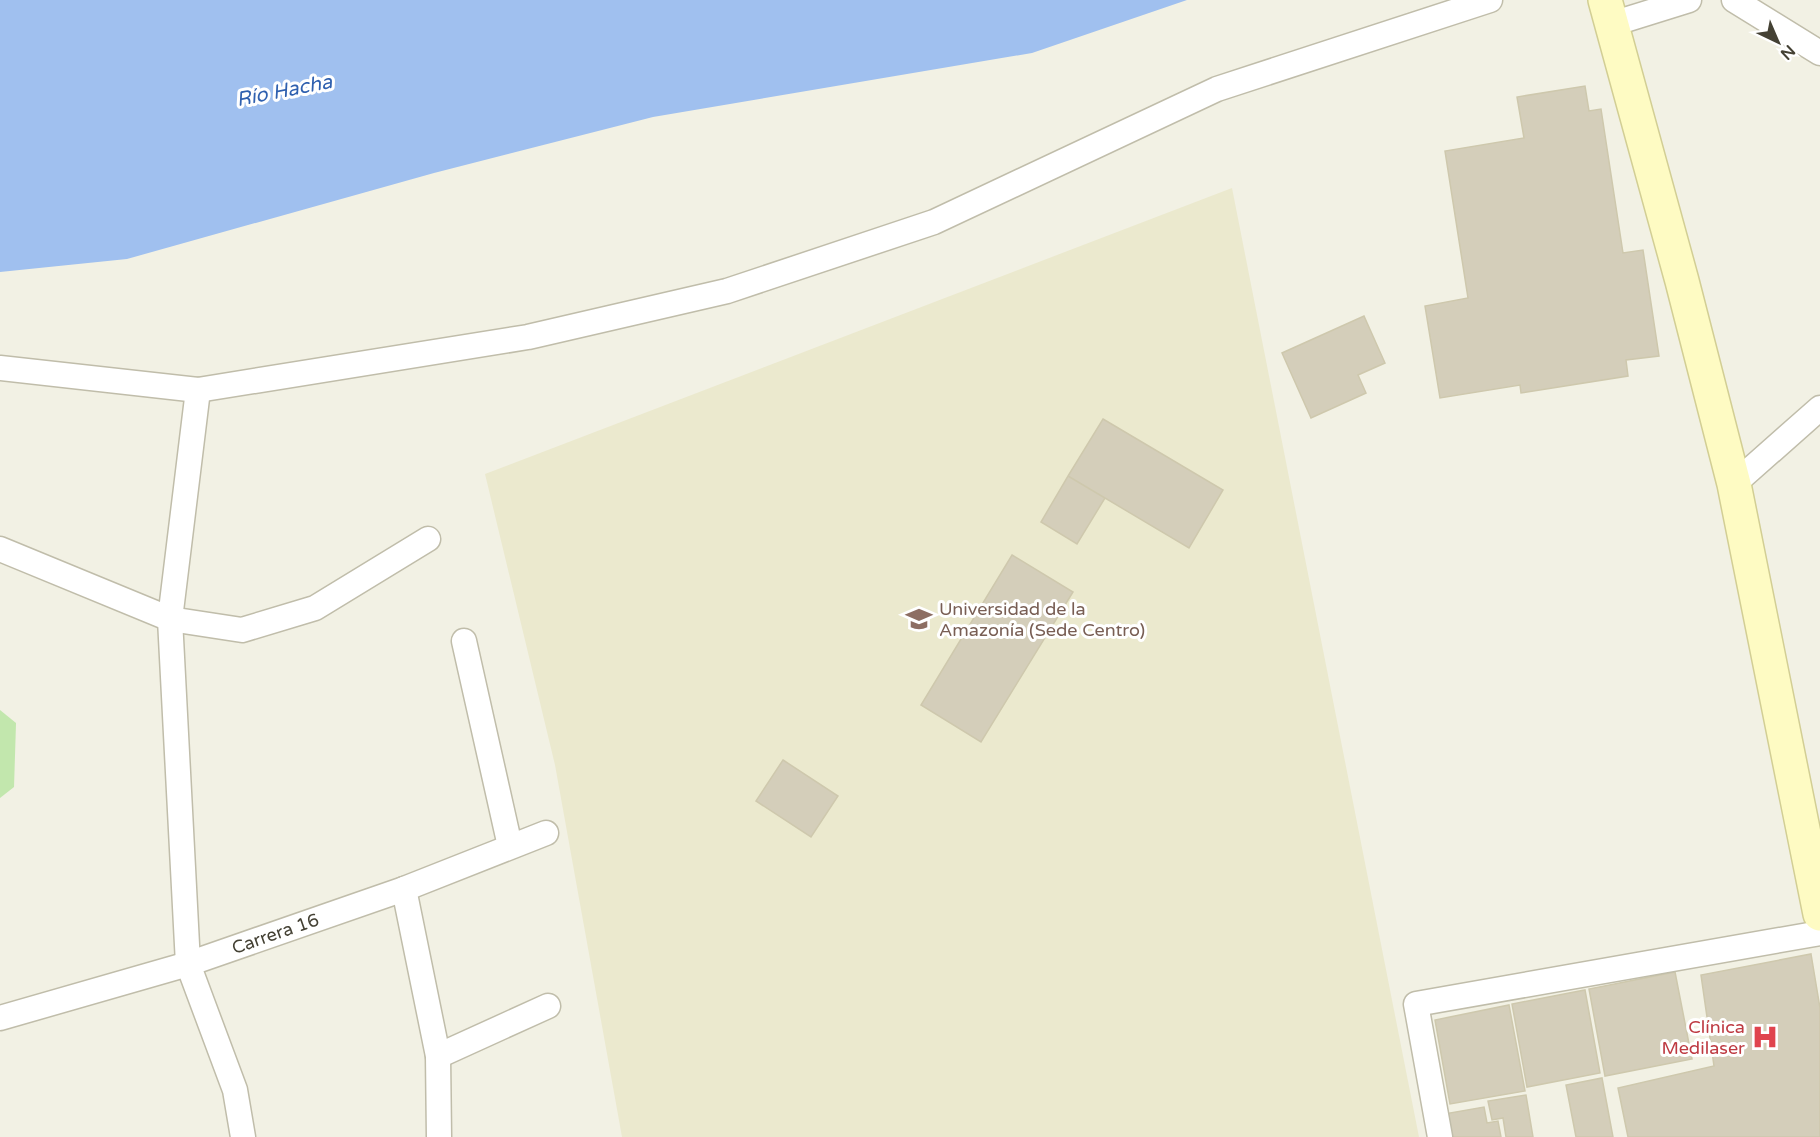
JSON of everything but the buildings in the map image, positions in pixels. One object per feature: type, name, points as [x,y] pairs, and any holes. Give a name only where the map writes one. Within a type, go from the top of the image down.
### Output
[{"type":"main road","points":[[1609,12],[1685,291],[1734,484],[1820,914]]},
{"type":"street","points":[[0,368],[198,390],[528,337],[727,291],[934,222],[1217,89],[1490,0]]},
{"type":"street","points":[[1609,12],[1689,0]]},
{"type":"street","points":[[1734,0],[1820,53]]},
{"type":"street","points":[[198,390],[170,619],[188,964],[235,1090],[243,1137]]},
{"type":"street","points":[[1734,484],[1820,408]]},
{"type":"street","points":[[0,549],[170,619],[242,630],[315,608],[428,539]]},
{"type":"street","points":[[464,641],[510,846]]},
{"type":"street","name":"Carrera 16","points":[[0,1018],[188,964],[404,889],[546,833]]},
{"type":"street","points":[[404,889],[438,1056],[439,1137]]},
{"type":"street","points":[[1440,1137],[1416,1004],[1820,933]]},
{"type":"street","points":[[438,1056],[548,1006]]},
{"type":"shaded area","name":"Universidad de la Amazonía (Sede Centro)","points":[[1232,188],[1419,1137],[622,1137],[555,765],[485,474]]},
{"type":"green space","points":[[0,710],[16,723],[14,787],[0,798]]},
{"type":"water","name":"Río Hacha","points":[[0,0],[1187,0],[1032,53],[653,117],[434,173],[127,259],[0,272]]},
{"type":"place","name":"Universidad de la Amazonía (Sede Centro)","points":[[919,619]]},
{"type":"place","name":"Clínica Medilaser","points":[[1765,1037]]}]
